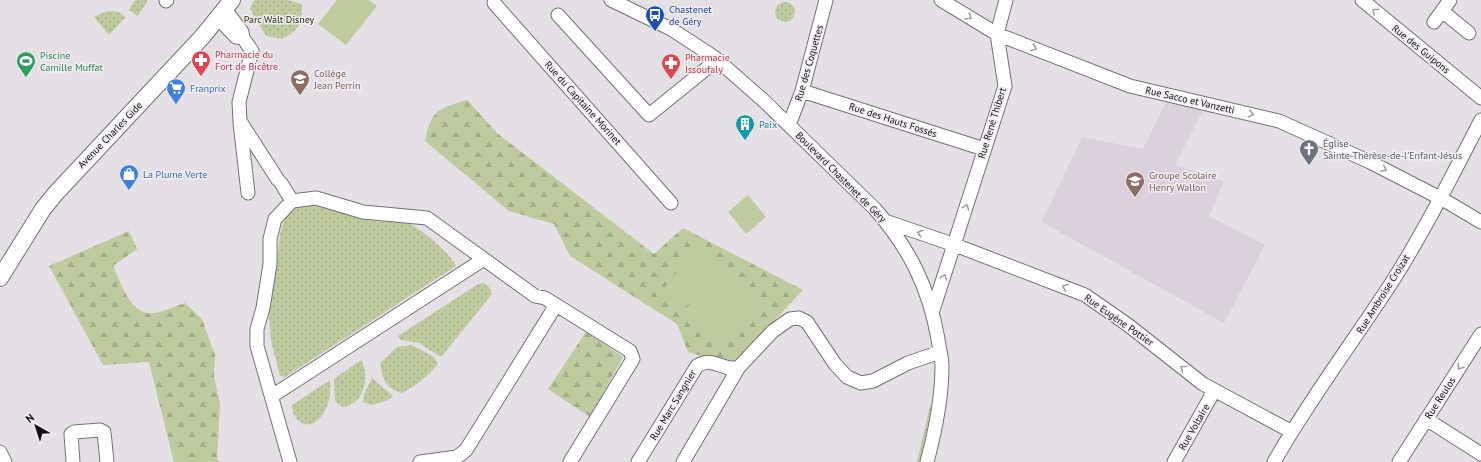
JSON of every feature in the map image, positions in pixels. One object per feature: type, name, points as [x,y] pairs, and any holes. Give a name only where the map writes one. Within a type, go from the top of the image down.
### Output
[{"type":"main road","name":"Avenue Charles Gide","points":[[0,278],[43,209],[56,193],[225,9]]},
{"type":"street","name":"Boulevard Chastenet de Géry","points":[[611,0],[671,29],[717,60],[741,79],[885,221],[915,266],[933,310],[940,352],[942,377],[940,396],[927,462]]},
{"type":"street","name":"Rue des Coquettes","points":[[789,125],[802,91],[826,0]]},
{"type":"street","name":"Rue Sacco et Vanzetti","points":[[941,0],[997,34],[1130,86],[1279,121],[1370,162],[1442,199],[1481,222]]},
{"type":"street","name":"Rue René Thibert","points":[[933,310],[1005,86],[1004,71],[999,52],[997,34],[1006,0]]},
{"type":"street","name":"Rue des Guipons","points":[[1362,0],[1481,98]]},
{"type":"street","points":[[1434,22],[1450,0]]},
{"type":"street","name":"Rue du Capitaine Morinet","points":[[494,3],[672,203]]},
{"type":"street","points":[[225,9],[236,37],[243,38],[252,51],[239,102],[248,193]]},
{"type":"street","points":[[1442,11],[1469,33]]},
{"type":"street","points":[[558,15],[649,115],[717,60]]},
{"type":"street","name":"Rue des Hauts Fossés","points":[[802,91],[984,149]]},
{"type":"street","name":"Rue Ambroise Croizat","points":[[1274,462],[1292,432],[1393,280],[1442,199],[1481,120]]},
{"type":"street","points":[[240,121],[292,202]]},
{"type":"street","points":[[290,462],[257,346],[257,329],[266,294],[270,264],[270,239],[275,219],[292,202],[316,198],[363,212],[427,218],[535,296],[545,298],[630,351],[633,359],[570,462]]},
{"type":"street","name":"Rue Eugène Pottier","points":[[885,221],[955,245],[1085,295],[1128,325],[1214,391],[1292,432]]},
{"type":"street","points":[[272,396],[484,258]]},
{"type":"street","points":[[420,462],[457,457],[466,450],[556,305]]},
{"type":"street","points":[[683,462],[739,367],[772,331],[790,319],[800,318],[807,322],[839,368],[847,377],[861,384],[873,381],[908,363],[940,352]]},
{"type":"street","name":"Rue Reulos","points":[[1399,462],[1481,334]]},
{"type":"street","name":"Rue Marc Sangnier","points":[[638,462],[697,366],[710,361],[731,368],[739,367]]},
{"type":"street","name":"Rue Voltaire","points":[[1174,462],[1214,391]]},
{"type":"street","points":[[1426,419],[1481,454]]},
{"type":"street","points":[[73,462],[71,434],[74,432],[100,430],[104,432],[106,462]]},
{"type":"street","points":[[0,452],[5,462]]},
{"type":"shaded area","name":"Groupe Scolaire Henry Wallon","points":[[1168,98],[1204,108],[1175,165],[1224,181],[1209,216],[1265,245],[1224,323],[1042,222],[1082,137],[1143,149]]},
{"type":"green space","points":[[135,0],[148,0],[138,16],[129,10]]},
{"type":"green space","name":"Parc Walt Disney","points":[[254,0],[288,0],[302,4],[301,17],[298,26],[292,33],[282,39],[266,36],[250,9]]},
{"type":"green space","points":[[337,0],[369,0],[377,6],[346,45],[318,24]]},
{"type":"green space","points":[[785,2],[792,5],[795,12],[792,19],[785,22],[778,19],[775,12],[778,5]]},
{"type":"green space","points":[[107,11],[119,12],[126,17],[109,35],[94,17]]},
{"type":"green space","points":[[467,100],[497,133],[654,254],[683,228],[803,290],[733,365],[688,352],[677,324],[570,256],[554,224],[509,211],[425,141],[430,123],[437,112]]},
{"type":"green space","points":[[748,195],[766,217],[746,234],[728,212]]},
{"type":"green space","points":[[296,204],[305,204],[325,208],[374,221],[400,221],[408,223],[435,242],[448,255],[456,266],[285,377],[280,376],[271,341],[267,289],[276,273],[280,234],[286,215]]},
{"type":"green space","points":[[129,231],[137,249],[113,266],[128,298],[133,305],[146,313],[155,313],[185,303],[202,319],[215,355],[214,376],[220,404],[217,459],[220,462],[174,462],[149,362],[103,365],[49,266]]},
{"type":"green space","points":[[695,248],[762,298],[727,344],[684,312],[696,294],[685,308],[662,291]]},
{"type":"green space","points":[[484,283],[489,287],[492,294],[441,357],[419,343],[401,340],[398,336],[478,284]]},
{"type":"green space","points":[[586,332],[623,357],[590,417],[548,389]]},
{"type":"green space","points":[[412,345],[434,357],[438,364],[422,380],[402,393],[388,386],[382,374],[380,363],[397,347]]},
{"type":"green space","points":[[361,360],[365,369],[363,391],[357,400],[347,407],[340,406],[335,400],[334,379]]},
{"type":"green space","points":[[372,378],[393,396],[388,400],[372,405],[363,402],[364,394]]},
{"type":"green space","points":[[330,380],[330,397],[323,415],[314,423],[302,423],[295,417],[292,405]]},
{"type":"green space","points":[[930,406],[932,406],[920,462],[917,462]]},
{"type":"place","name":"Chastenet de Géry","points":[[655,32]]},
{"type":"place","name":"Pharmacie du Fort de Bicêtre","points":[[201,77]]},
{"type":"place","name":"Piscine Camille Muffat","points":[[26,78]]},
{"type":"place","name":"Pharmacie Issoufaly","points":[[671,80]]},
{"type":"place","name":"Collège Jean Perrin","points":[[300,96]]},
{"type":"place","name":"Franprix","points":[[176,105]]},
{"type":"place","name":"Paix","points":[[745,141]]},
{"type":"place","name":"Église Sainte-Thérèse-de-l'Enfant-Jésus","points":[[1309,166]]},
{"type":"place","name":"La Plume Verte","points":[[129,191]]},
{"type":"place","name":"Groupe Scolaire Henry Wallon","points":[[1135,198]]}]
